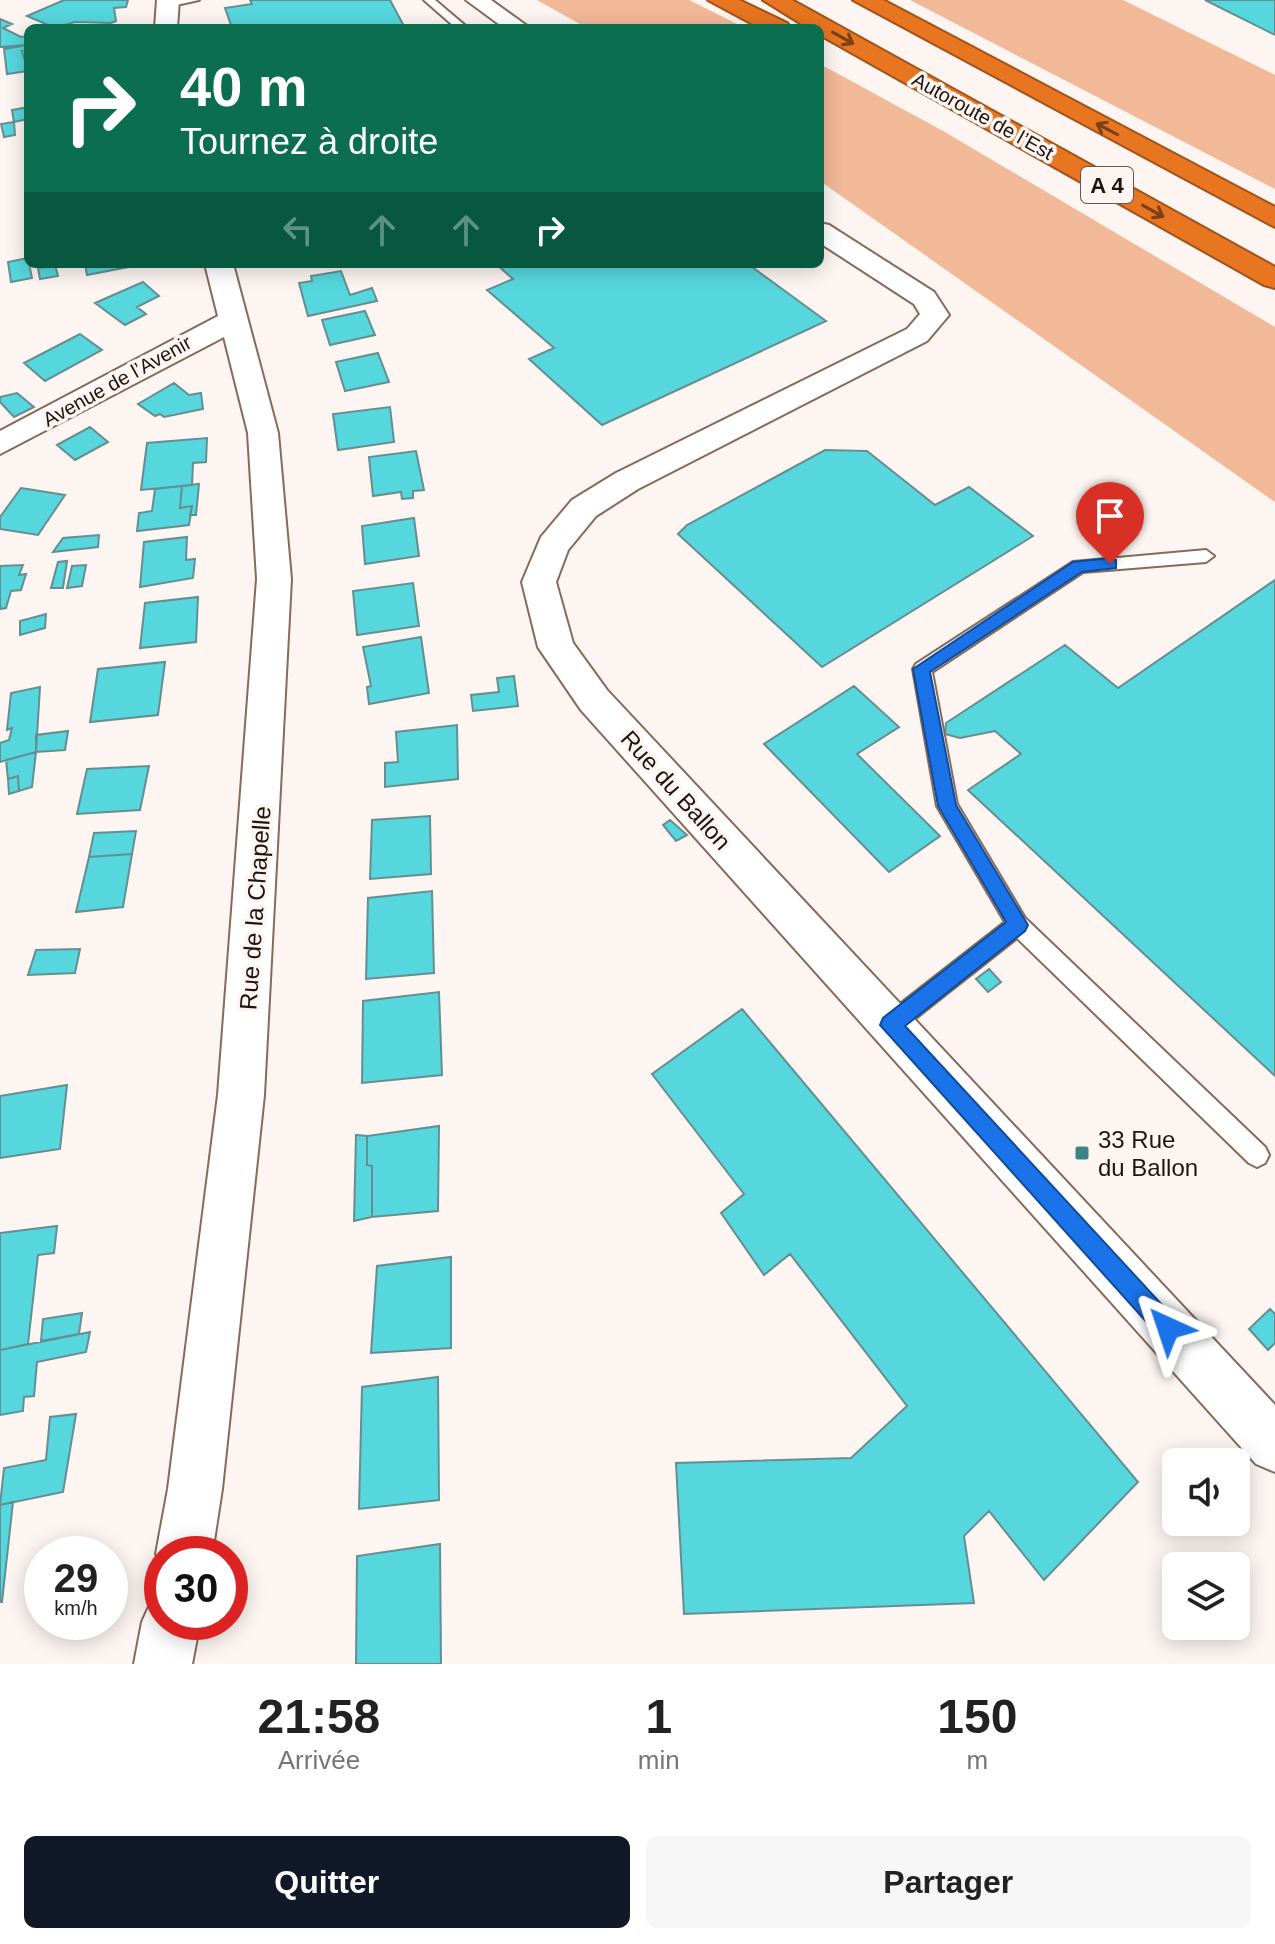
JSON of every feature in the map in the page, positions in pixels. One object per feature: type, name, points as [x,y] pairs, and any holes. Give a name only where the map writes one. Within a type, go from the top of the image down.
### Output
[{"type":"highway","points":[[720,0],[771,24]]},
{"type":"highway","name":"Autoroute de l’Est","points":[[775,0],[818,24]]},
{"type":"highway","name":"Autoroute de l’Est","points":[[865,0],[1275,218]]},
{"type":"highway","points":[[893,0],[957,34],[983,63]]},
{"type":"highway","name":"Autoroute de l’Est","points":[[824,27],[1275,279]]},
{"type":"highway","points":[[824,52],[883,82],[938,91]]},
{"type":"street","points":[[477,0],[513,24]]},
{"type":"street","points":[[166,24],[167,2]]},
{"type":"street","name":"Rue du Ballon","points":[[824,234],[924,298],[935,315],[917,335],[627,481],[584,508],[553,546],[539,582],[556,647],[594,700],[1275,1445]]},
{"type":"street","name":"Rue de la Chapelle","points":[[187,1536],[207,1395],[241,1095],[274,579],[263,433],[220,268]]},
{"type":"street","name":"Avenue de l’Avenir","points":[[0,444],[235,319]]},
{"type":"street","points":[[163,1664],[168,1640]]},
{"type":"lane","points":[[167,2],[194,0]]},
{"type":"lane","points":[[429,0],[458,24]]},
{"type":"lane","points":[[1206,556],[1079,566],[922,669],[947,806],[1018,925],[1257,1155]]},
{"type":"lane","points":[[890,1025],[1018,925]]},
{"type":"shaded area","points":[[537,0],[689,0],[737,24],[580,24]]},
{"type":"shaded area","points":[[910,0],[1123,0],[1275,75],[1275,189]]},
{"type":"shaded area","points":[[824,66],[943,131],[1275,327],[1275,502],[824,184]]},
{"type":"building","points":[[64,0],[128,0],[126,7],[114,8],[116,21],[111,23],[46,24],[27,16]]},
{"type":"building","points":[[250,0],[390,0],[403,24],[231,24],[225,8],[252,4]]},
{"type":"building","points":[[1205,0],[1275,0],[1275,35]]},
{"type":"building","points":[[0,19],[12,24],[3,28],[24,37],[24,45],[0,47]]},
{"type":"building","points":[[24,46],[24,72],[7,74],[4,49]]},
{"type":"building","points":[[24,108],[24,120],[14,122],[12,110]]},
{"type":"building","points":[[14,122],[15,135],[4,137],[1,124]]},
{"type":"building","points":[[24,259],[24,268],[30,268],[32,278],[11,282],[8,262]]},
{"type":"building","points":[[38,268],[56,268],[58,276],[40,279]]},
{"type":"building","points":[[86,268],[123,268],[87,275]]},
{"type":"building","points":[[501,268],[753,268],[826,321],[602,425],[529,359],[554,348],[487,290],[513,279]]},
{"type":"building","points":[[341,271],[350,295],[372,288],[377,301],[308,316],[299,283],[312,281],[311,276]]},
{"type":"building","points":[[143,282],[159,296],[137,307],[146,314],[125,325],[95,303]]},
{"type":"building","points":[[365,311],[375,335],[330,345],[322,320]]},
{"type":"building","points":[[80,334],[102,350],[45,381],[24,363]]},
{"type":"building","points":[[378,353],[389,382],[345,391],[336,362]]},
{"type":"building","points":[[174,383],[189,395],[201,393],[203,409],[164,417],[160,414],[155,416],[138,404]]},
{"type":"building","points":[[17,393],[34,407],[14,417],[0,402],[0,397]]},
{"type":"building","points":[[390,407],[394,442],[338,450],[333,414]]},
{"type":"building","points":[[90,427],[108,442],[75,460],[57,445]]},
{"type":"building","points":[[207,438],[206,462],[193,463],[192,485],[141,490],[147,443]]},
{"type":"building","points":[[825,450],[867,451],[935,505],[969,487],[1033,536],[822,667],[678,534],[687,525]]},
{"type":"building","points":[[416,451],[424,490],[413,491],[413,498],[402,499],[401,492],[373,496],[369,457]]},
{"type":"building","points":[[199,484],[196,515],[190,515],[192,506],[180,508],[182,486]]},
{"type":"building","points":[[182,486],[180,508],[192,506],[189,525],[137,531],[139,513],[152,511],[155,489]]},
{"type":"building","points":[[21,488],[65,495],[38,535],[0,529],[0,517]]},
{"type":"building","points":[[414,518],[419,556],[365,564],[362,526]]},
{"type":"building","points":[[99,535],[98,547],[53,552],[63,538]]},
{"type":"building","points":[[187,537],[186,560],[195,559],[193,578],[140,587],[144,542]]},
{"type":"building","points":[[67,561],[63,588],[51,588],[58,562]]},
{"type":"building","points":[[23,565],[19,575],[26,574],[21,590],[11,591],[6,608],[0,609],[0,566]]},
{"type":"building","points":[[86,565],[82,586],[67,588],[72,566]]},
{"type":"building","points":[[1275,580],[1275,1076],[968,790],[1021,754],[995,731],[960,738],[945,734],[946,723],[1065,645],[1118,688]]},
{"type":"building","points":[[413,583],[419,626],[357,635],[353,591]]},
{"type":"building","points":[[198,597],[196,642],[140,648],[145,603]]},
{"type":"building","points":[[46,614],[45,628],[20,635],[20,621]]},
{"type":"building","points":[[421,637],[429,693],[369,704],[367,687],[371,686],[363,647]]},
{"type":"building","points":[[165,662],[158,715],[90,722],[98,669]]},
{"type":"building","points":[[514,676],[518,706],[473,711],[471,695],[499,692],[497,678]]},
{"type":"building","points":[[854,686],[899,727],[857,754],[940,836],[889,872],[764,744]]},
{"type":"building","points":[[40,687],[36,752],[0,762],[0,743],[9,740],[12,728],[7,730],[11,693]]},
{"type":"building","points":[[457,725],[458,779],[385,787],[385,763],[398,762],[396,732]]},
{"type":"building","points":[[68,731],[65,750],[36,752],[36,735]]},
{"type":"building","points":[[36,752],[32,787],[19,791],[18,776],[8,779],[6,760]]},
{"type":"building","points":[[149,766],[140,810],[77,814],[87,769]]},
{"type":"building","points":[[18,776],[19,791],[9,794],[8,779]]},
{"type":"building","points":[[430,816],[431,874],[370,879],[372,820]]},
{"type":"building","points":[[670,820],[687,835],[676,841],[663,825]]},
{"type":"building","points":[[136,831],[132,854],[89,857],[94,833]]},
{"type":"building","points":[[132,854],[123,907],[76,912],[89,857]]},
{"type":"building","points":[[432,891],[434,973],[366,979],[368,898]]},
{"type":"building","points":[[80,949],[75,973],[28,975],[36,950]]},
{"type":"building","points":[[989,969],[1001,982],[988,992],[976,979]]},
{"type":"building","points":[[439,992],[442,1075],[362,1083],[363,1001]]},
{"type":"building","points":[[742,1009],[1138,1482],[1044,1580],[989,1511],[964,1536],[974,1603],[684,1614],[676,1463],[851,1458],[907,1406],[790,1254],[764,1275],[721,1213],[744,1194],[652,1074]]},
{"type":"building","points":[[67,1085],[60,1149],[0,1158],[0,1096]]},
{"type":"building","points":[[439,1126],[438,1211],[372,1217],[372,1166],[367,1165],[367,1136]]},
{"type":"building","points":[[356,1135],[367,1136],[367,1165],[372,1166],[372,1217],[354,1221]]},
{"type":"building","points":[[57,1226],[54,1253],[38,1255],[28,1344],[0,1350],[0,1233]]},
{"type":"building","points":[[451,1257],[451,1348],[371,1353],[377,1266]]},
{"type":"building","points":[[1270,1309],[1275,1314],[1275,1343],[1268,1350],[1249,1329]]},
{"type":"building","points":[[82,1313],[79,1334],[41,1341],[43,1319]]},
{"type":"building","points":[[90,1332],[86,1352],[37,1362],[34,1396],[24,1397],[23,1411],[0,1415],[0,1350]]},
{"type":"building","points":[[438,1377],[439,1500],[359,1509],[362,1387]]},
{"type":"building","points":[[76,1414],[63,1492],[0,1505],[4,1468],[46,1460],[50,1417]]},
{"type":"building","points":[[13,1502],[2,1602],[0,1602],[0,1505]]},
{"type":"building","points":[[440,1544],[441,1664],[356,1664],[357,1556]]},
{"type":"place","name":"33 Rue du Ballon","points":[[1082,1153]]},
{"type":"route","points":[[1110,564],[1079,566],[922,669],[947,806],[1018,925],[890,1025],[1168,1328]]}]
